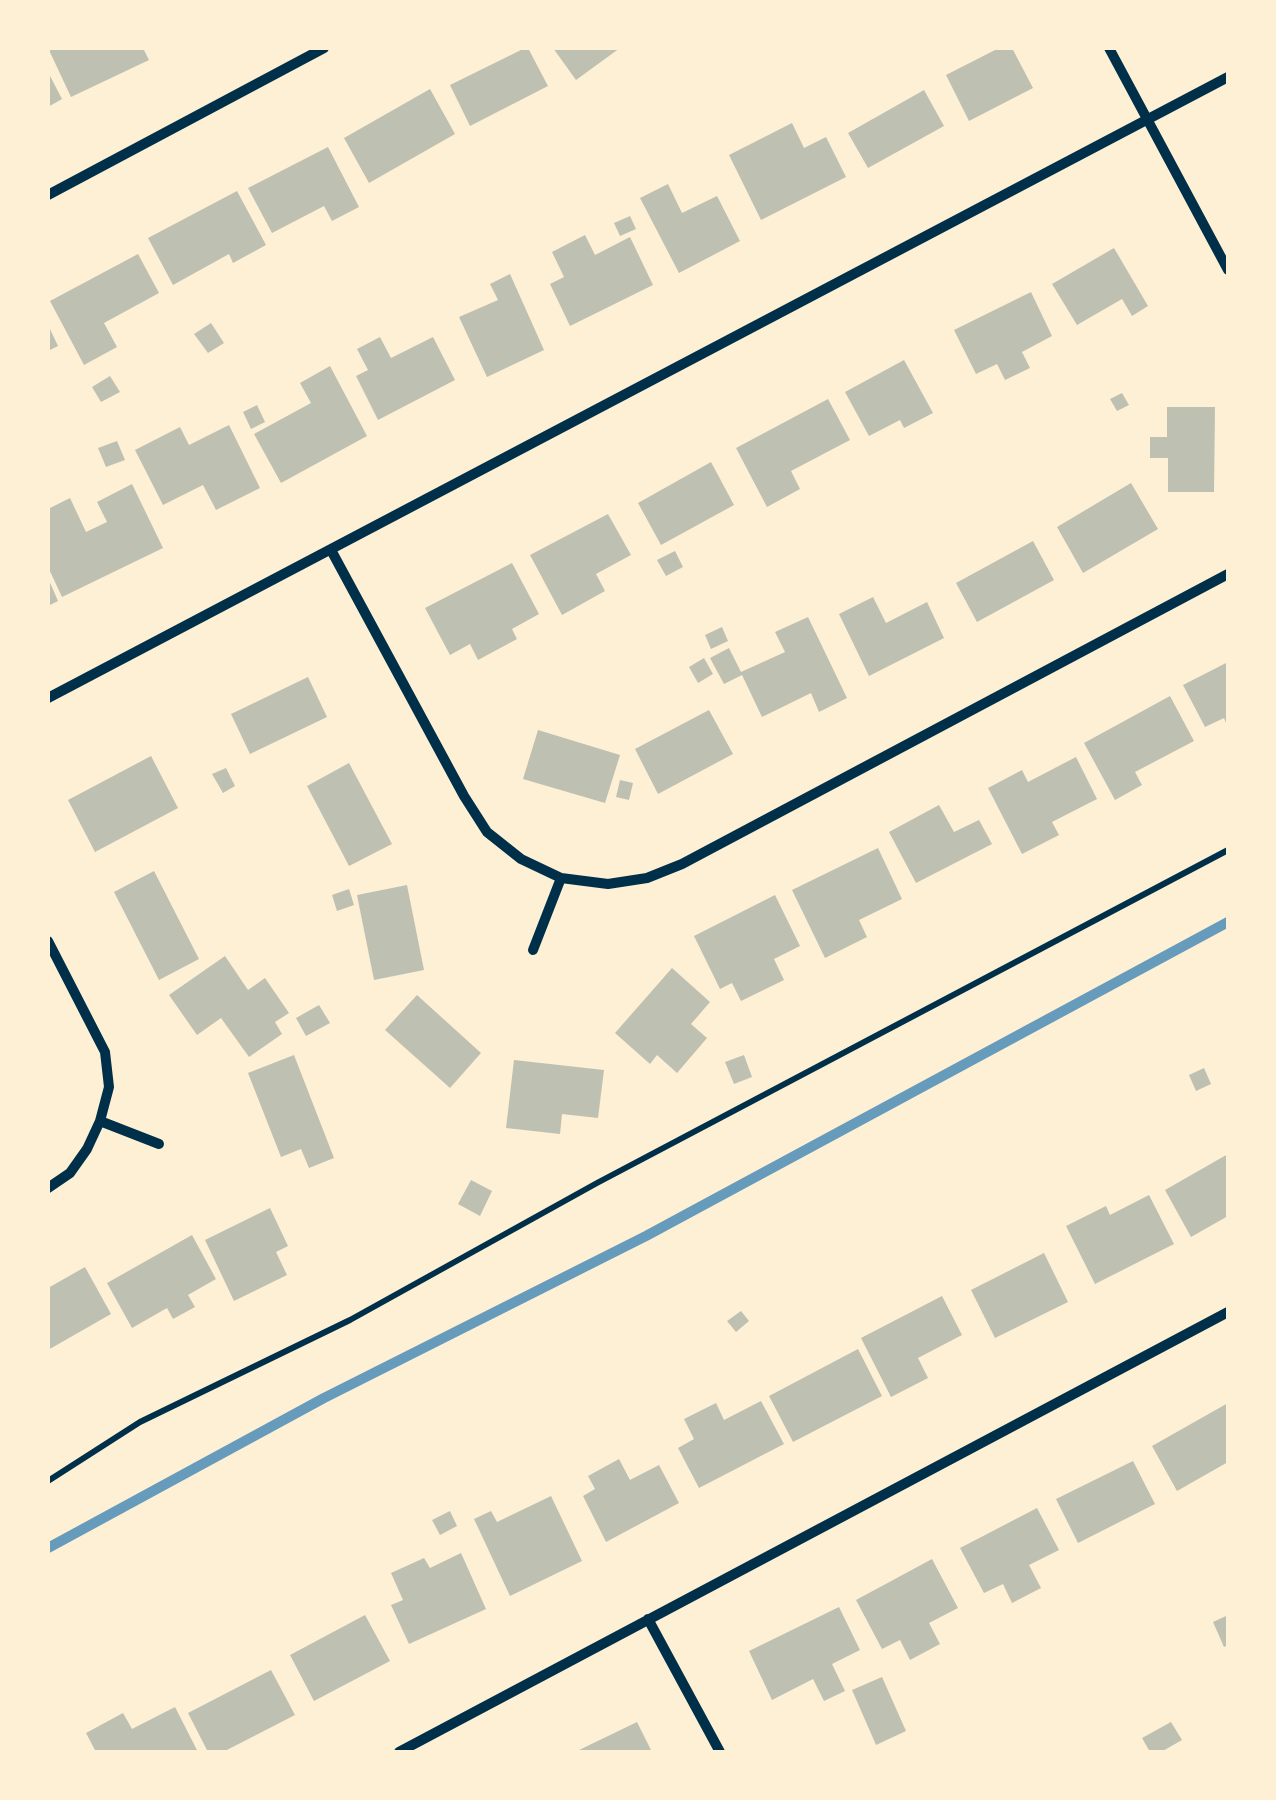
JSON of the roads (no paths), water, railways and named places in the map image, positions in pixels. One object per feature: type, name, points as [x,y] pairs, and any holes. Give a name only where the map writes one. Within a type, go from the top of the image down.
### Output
[{"type":"street","points":[[48,195],[324,48]]},
{"type":"street","points":[[1109,48],[1228,270]]},
{"type":"street","points":[[48,698],[1228,78]]},
{"type":"street","points":[[331,550],[487,832],[521,859],[561,878],[608,884],[647,878],[682,864],[1228,574]]},
{"type":"street","points":[[533,950],[561,878]]},
{"type":"street","points":[[48,941],[106,1052],[109,1086],[100,1121],[87,1149],[70,1173],[48,1188]]},
{"type":"street","points":[[100,1121],[159,1144]]},
{"type":"street","points":[[400,1752],[1228,1312]]},
{"type":"street","points":[[648,1619],[720,1752]]},
{"type":"waterway","points":[[48,1548],[324,1398],[646,1236],[1228,922]]}]
